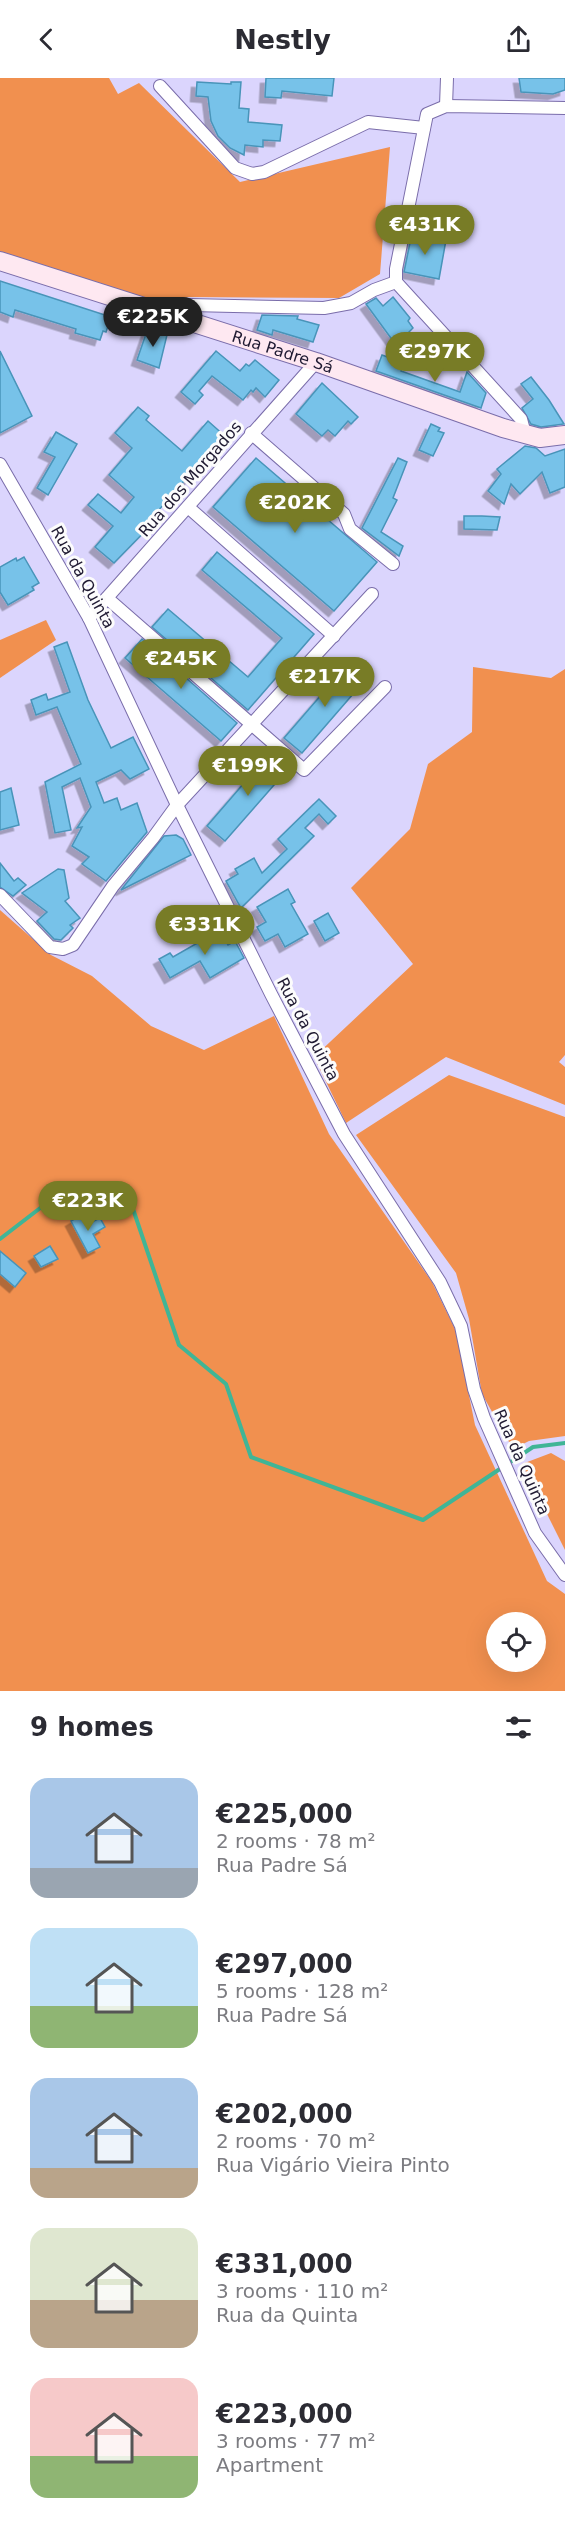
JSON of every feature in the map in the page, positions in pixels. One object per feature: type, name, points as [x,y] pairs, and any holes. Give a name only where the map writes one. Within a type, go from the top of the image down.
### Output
[{"type":"street","points":[[446,106],[447,78]]},
{"type":"street","points":[[160,86],[235,168],[252,174],[264,172],[368,122],[424,128]]},
{"type":"street","points":[[525,434],[521,419],[396,282],[396,269],[427,114],[446,106],[565,108]]},
{"type":"street","name":"Rua Padre Sá","points":[[0,261],[316,362],[525,434],[540,438],[565,435]]},
{"type":"street","points":[[168,315],[190,305],[324,308],[351,303],[374,290],[396,282]]},
{"type":"street","name":"Rua dos Morgados","points":[[89,618],[316,362]]},
{"type":"street","points":[[251,433],[344,514],[350,529],[393,564]]},
{"type":"street","name":"Rua da Quinta","points":[[0,464],[89,618],[177,805],[271,994],[345,1134],[440,1282],[461,1326],[474,1389],[484,1418],[535,1533],[565,1575]]},
{"type":"street","points":[[188,507],[334,636]]},
{"type":"street","points":[[0,896],[50,947],[63,949],[73,945],[113,886],[177,805],[372,594]]},
{"type":"street","points":[[107,598],[304,770],[385,687]]},
{"type":"shaded area","points":[[0,78],[109,78],[118,94],[139,83],[240,182],[390,147],[380,274],[339,298],[187,297],[167,305],[0,252]]},
{"type":"shaded area","points":[[46,620],[56,640],[0,678],[0,640]]},
{"type":"shaded area","points":[[473,667],[551,678],[565,669],[565,1055],[559,1062],[565,1067],[565,1105],[446,1057],[346,1123],[314,1057],[413,964],[351,888],[410,829],[428,764],[472,732]]},
{"type":"shaded area","points":[[0,910],[51,955],[92,976],[151,1026],[204,1050],[274,1016],[329,1134],[432,1282],[456,1331],[475,1425],[547,1581],[565,1594],[565,1691],[0,1691]]},
{"type":"shaded area","points":[[449,1075],[565,1117],[565,1436],[529,1441],[513,1449],[482,1394],[469,1319],[456,1273],[356,1135]]},
{"type":"shaded area","points":[[551,1453],[565,1461],[565,1550],[522,1464]]},
{"type":"building","points":[[266,78],[334,78],[332,96],[282,91],[281,98],[265,97]]},
{"type":"building","points":[[519,78],[565,78],[565,90],[553,94],[521,92]]},
{"type":"building","points":[[197,82],[231,84],[231,82],[241,82],[239,108],[249,109],[248,122],[282,125],[280,141],[263,140],[263,147],[245,145],[244,155],[230,148],[218,136],[211,121],[208,97],[196,96]]},
{"type":"building","points":[[412,233],[446,240],[439,279],[404,272]]},
{"type":"building","points":[[0,281],[111,317],[106,332],[103,331],[100,340],[75,333],[76,329],[15,310],[13,317],[0,312]]},
{"type":"building","points":[[393,297],[410,318],[408,321],[413,328],[396,345],[366,304],[376,298],[383,306]]},
{"type":"building","points":[[262,315],[298,316],[297,319],[319,325],[313,342],[273,330],[272,335],[257,330]]},
{"type":"building","points":[[148,328],[167,335],[159,368],[137,360]]},
{"type":"building","points":[[0,351],[32,416],[0,433]]},
{"type":"building","points":[[216,351],[240,371],[246,364],[249,366],[255,360],[279,380],[265,397],[256,388],[253,392],[251,390],[243,400],[212,376],[199,391],[203,395],[195,404],[181,392]]},
{"type":"building","points":[[382,355],[404,363],[401,371],[460,392],[467,372],[486,393],[481,408],[376,371]]},
{"type":"building","points":[[531,377],[564,424],[541,427],[531,424],[522,408],[533,399],[521,384]]},
{"type":"building","points":[[322,383],[358,417],[351,424],[348,421],[335,436],[328,430],[322,436],[296,414]]},
{"type":"building","points":[[138,407],[149,416],[146,420],[182,451],[208,421],[226,437],[151,519],[154,522],[114,563],[95,547],[113,526],[88,505],[98,494],[121,513],[134,497],[109,475],[132,448],[115,433]]},
{"type":"building","points":[[431,424],[440,428],[438,431],[444,433],[433,456],[419,450]]},
{"type":"building","points":[[56,432],[77,444],[48,495],[37,488],[55,457],[44,452]]},
{"type":"building","points":[[525,446],[536,448],[545,456],[565,449],[565,487],[550,493],[542,472],[520,494],[511,484],[504,504],[488,491],[501,474],[497,469]]},
{"type":"building","points":[[256,458],[377,562],[334,611],[213,507]]},
{"type":"building","points":[[398,458],[407,462],[393,498],[397,500],[381,532],[403,546],[399,556],[362,528]]},
{"type":"building","points":[[464,516],[500,517],[497,530],[464,529]]},
{"type":"building","points":[[217,552],[314,634],[248,710],[152,627],[168,609],[248,677],[282,638],[202,570]]},
{"type":"building","points":[[24,557],[39,583],[32,587],[34,590],[8,605],[0,592],[0,567],[16,558],[17,561]]},
{"type":"building","points":[[142,639],[237,723],[221,741],[125,658]]},
{"type":"building","points":[[67,642],[88,700],[111,748],[133,737],[149,769],[130,779],[121,770],[96,782],[104,803],[117,798],[121,810],[137,803],[147,832],[106,881],[82,864],[89,857],[72,846],[82,827],[77,828],[91,807],[80,778],[62,787],[71,830],[55,833],[45,782],[81,764],[57,707],[36,715],[31,700],[46,694],[48,700],[70,692],[54,647]]},
{"type":"building","points":[[348,664],[366,679],[302,753],[284,738]]},
{"type":"building","points":[[270,753],[288,769],[225,841],[207,826]]},
{"type":"building","points":[[11,788],[19,825],[0,830],[0,792]]},
{"type":"building","points":[[319,799],[336,816],[328,824],[319,814],[305,828],[314,836],[241,908],[226,881],[238,874],[235,869],[254,858],[262,873],[287,849],[278,839]]},
{"type":"building","points":[[176,835],[183,839],[191,855],[121,890],[164,836]]},
{"type":"building","points":[[0,863],[14,881],[18,878],[26,885],[13,896],[0,887]]},
{"type":"building","points":[[58,869],[64,870],[69,898],[65,901],[80,918],[70,925],[73,928],[61,940],[54,939],[37,921],[47,912],[22,893]]},
{"type":"building","points":[[288,889],[295,902],[291,904],[308,934],[285,947],[278,934],[265,941],[257,927],[266,922],[257,907]]},
{"type":"building","points":[[328,913],[339,933],[325,941],[314,921]]},
{"type":"building","points":[[220,930],[228,945],[235,941],[244,958],[210,978],[200,961],[170,978],[159,959],[170,953],[173,957]]},
{"type":"building","points":[[83,1214],[88,1224],[100,1218],[105,1227],[93,1234],[100,1247],[88,1253],[71,1221]]},
{"type":"building","points":[[50,1246],[58,1259],[41,1267],[34,1256]]},
{"type":"building","points":[[0,1251],[26,1273],[15,1287],[0,1274]]},
{"type":"waterway","points":[[0,1239],[48,1202],[112,1198],[132,1206],[179,1345],[226,1384],[251,1457],[423,1520],[533,1447],[565,1443]]}]
